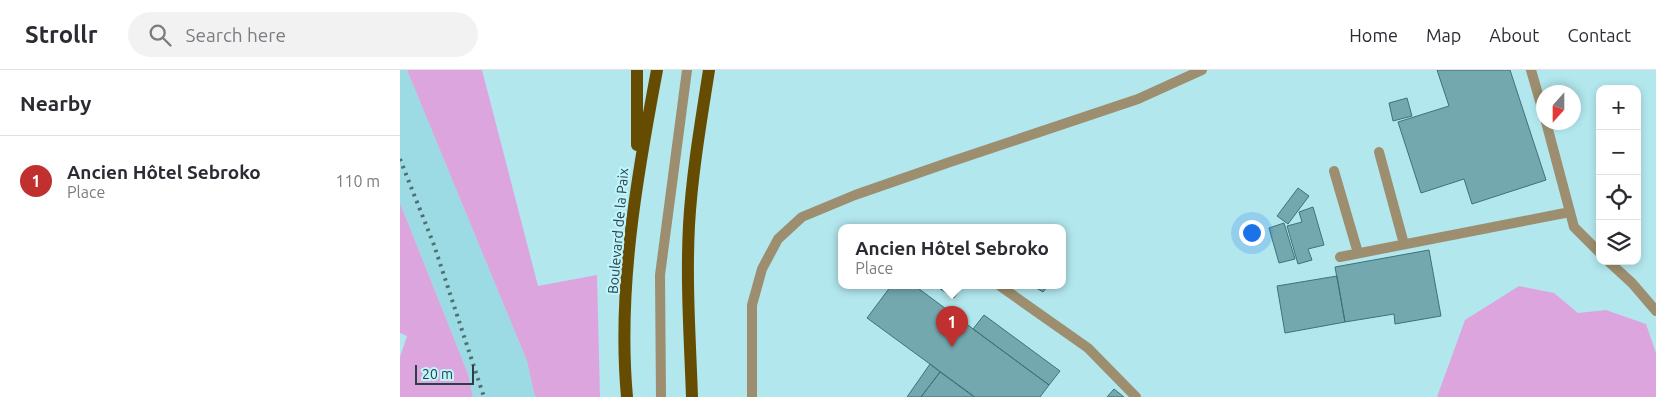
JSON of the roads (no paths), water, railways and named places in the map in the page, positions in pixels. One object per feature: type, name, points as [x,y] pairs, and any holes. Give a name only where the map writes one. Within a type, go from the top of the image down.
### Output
[{"type":"main road","points":[[637,70],[638,174]]},
{"type":"main road","name":"Boulevard de la Paix","points":[[627,397],[623,358],[631,231],[638,174],[657,70]]},
{"type":"main road","points":[[692,397],[689,226],[709,70]]},
{"type":"main road","points":[[704,101],[714,70]]},
{"type":"lane","points":[[661,397],[660,275],[687,70]]},
{"type":"lane","points":[[752,397],[752,305],[762,269],[778,239],[802,217],[950,162],[1138,99],[1202,70]]},
{"type":"lane","points":[[1531,70],[1536,87]]},
{"type":"lane","points":[[1548,130],[1574,226],[1596,249]]},
{"type":"lane","points":[[1378,152],[1404,244]]},
{"type":"lane","points":[[1334,171],[1358,253]]},
{"type":"lane","points":[[1340,257],[1570,212]]},
{"type":"lane","points":[[1612,265],[1632,283],[1656,311]]},
{"type":"lane","points":[[1004,289],[1088,348],[1136,397]]},
{"type":"railway","points":[[400,159],[434,245],[484,397]]},
{"type":"place","name":"Ancien Hôtel Sebroko","points":[[952,347]]}]
